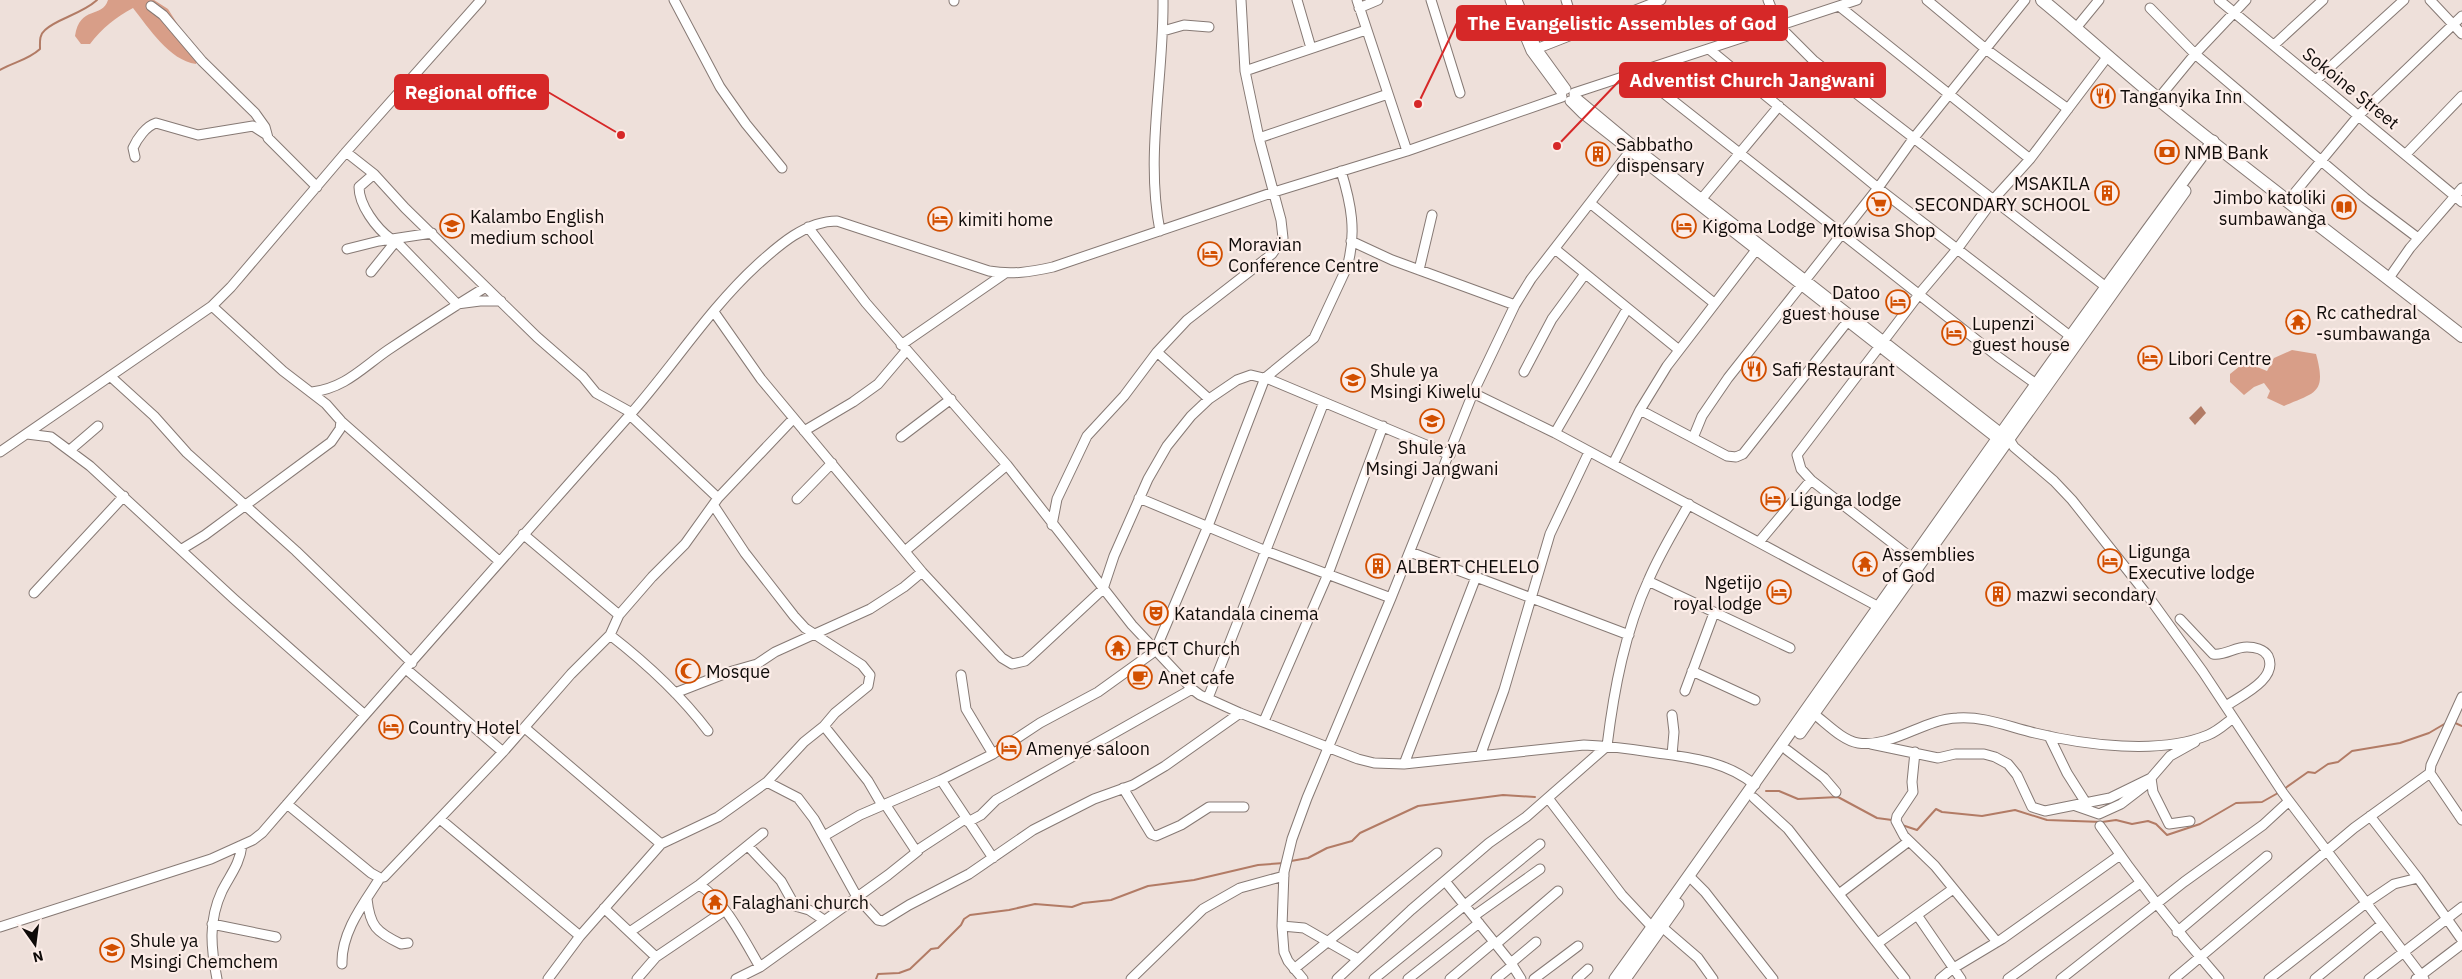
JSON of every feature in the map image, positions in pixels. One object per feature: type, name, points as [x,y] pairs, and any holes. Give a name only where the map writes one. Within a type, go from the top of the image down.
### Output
[{"type":"highway","points":[[2042,0],[2158,99],[2353,253],[2389,278],[2462,336]]},
{"type":"main road","points":[[2005,441],[2036,384],[2106,287],[2215,143]]},
{"type":"main road","points":[[1691,879],[1754,798],[1814,714],[1916,562],[2005,441],[2215,143]]},
{"type":"main road","points":[[1625,979],[1657,927],[1754,785],[1879,607],[1916,562]]},
{"type":"main road","points":[[1614,979],[1657,927]]},
{"type":"street","points":[[0,452],[212,306],[231,287],[346,152],[481,0]]},
{"type":"street","points":[[674,0],[720,87],[746,124],[782,168]]},
{"type":"street","points":[[1160,231],[1156,211],[1154,172],[1163,31],[1163,0]]},
{"type":"street","points":[[1052,525],[1058,499],[1087,436],[1124,396],[1157,352],[1187,320],[1277,250],[1283,233],[1259,138],[1245,71],[1241,0]]},
{"type":"street","points":[[1297,0],[1311,48]]},
{"type":"street","points":[[1378,0],[1358,4],[1407,151]]},
{"type":"street","points":[[1431,0],[1460,93]]},
{"type":"street","points":[[1510,0],[1534,50],[1583,114],[1699,201],[2054,480],[2089,520],[2172,627],[2275,782],[2403,951],[2420,978],[2462,942],[2418,878],[2370,816]]},
{"type":"street","points":[[1518,0],[1534,50]]},
{"type":"street","points":[[1566,0],[1576,32]]},
{"type":"street","points":[[1534,50],[1661,0]]},
{"type":"street","points":[[1768,0],[1778,25],[1813,60],[2106,287]]},
{"type":"street","points":[[0,927],[211,859],[242,846],[262,832],[499,561],[631,414],[714,312],[757,265],[808,227],[826,221],[837,221],[989,271],[1004,274],[1024,274],[1054,267],[1274,192],[1407,151],[1568,95],[1857,0]]},
{"type":"street","points":[[1927,0],[1987,50],[2068,109]]},
{"type":"street","points":[[1692,438],[1696,426],[1709,404],[1878,188],[1913,139],[1950,96],[2025,0]]},
{"type":"street","points":[[2076,28],[2099,0]]},
{"type":"street","name":"Sokoine Street","points":[[2218,0],[2458,199]]},
{"type":"street","points":[[2158,99],[2233,12],[2246,0]]},
{"type":"street","points":[[2274,45],[2323,0]]},
{"type":"street","points":[[2316,80],[2404,0]]},
{"type":"street","points":[[2430,0],[2462,34]]},
{"type":"street","points":[[151,6],[163,15],[202,60],[255,113],[265,127],[267,135]]},
{"type":"street","points":[[1839,6],[2030,159]]},
{"type":"street","points":[[2150,8],[2196,54],[2365,198],[2418,238]]},
{"type":"street","points":[[2288,201],[2359,115],[2462,16]]},
{"type":"street","points":[[1163,31],[1184,26],[1209,27]]},
{"type":"street","points":[[1245,71],[1366,30]]},
{"type":"street","points":[[1709,49],[1878,188],[2070,336]]},
{"type":"street","points":[[1916,562],[1811,480],[1797,460],[1799,451],[1920,294],[1958,248],[1993,200],[2030,159],[2108,56]]},
{"type":"street","points":[[1638,73],[1997,356],[2036,384]]},
{"type":"street","points":[[1259,138],[1388,94]]},
{"type":"street","points":[[2406,154],[2462,96]]},
{"type":"street","points":[[1699,201],[1778,106]]},
{"type":"street","points":[[135,157],[133,148],[137,140],[151,124],[156,123],[198,135],[253,126],[267,135],[317,187]]},
{"type":"street","points":[[1303,979],[1294,969],[1284,952],[1282,926],[1286,867],[1297,824],[1450,455],[1474,392],[1515,305],[1531,278],[1632,149]]},
{"type":"street","points":[[346,152],[374,174],[405,208],[596,393],[631,414],[716,502],[774,593],[805,628],[862,665],[870,675],[868,686],[788,757],[767,782],[718,817],[661,844],[580,936],[548,979]]},
{"type":"street","points":[[824,836],[883,805],[941,780],[993,754],[1040,723],[1098,692],[1155,651],[1208,526],[1264,378],[1306,346],[1318,333],[1346,267],[1351,242],[1352,207],[1341,171]]},
{"type":"street","points":[[374,174],[359,187],[359,194],[368,212],[457,304]]},
{"type":"street","points":[[2389,278],[2418,238],[2458,199],[2462,188]]},
{"type":"street","points":[[1699,201],[1756,250],[1803,282],[1847,322],[1882,345]]},
{"type":"street","points":[[1590,203],[1714,303]]},
{"type":"street","points":[[1419,270],[1432,215]]},
{"type":"street","points":[[808,227],[866,303],[1007,465],[1103,589],[1155,651],[1192,689],[1240,713],[1328,748],[1374,763],[1404,764],[1584,745],[1607,746],[1715,763],[1742,775],[1754,785]]},
{"type":"street","points":[[347,249],[432,233]]},
{"type":"street","points":[[371,272],[393,240]]},
{"type":"street","points":[[1351,242],[1392,260],[1515,305]]},
{"type":"street","points":[[1554,249],[1679,350]]},
{"type":"street","points":[[1614,464],[1640,410],[1656,383],[1714,303],[1756,250]]},
{"type":"street","points":[[804,431],[853,402],[878,384],[904,348],[1004,274]]},
{"type":"street","points":[[1524,372],[1552,319],[1585,274]]},
{"type":"street","points":[[312,392],[329,390],[343,383],[378,356],[486,287]]},
{"type":"street","points":[[457,304],[501,301]]},
{"type":"street","points":[[212,306],[284,371],[326,404],[341,421],[499,561]]},
{"type":"street","points":[[1555,433],[1627,309]]},
{"type":"street","points":[[714,312],[750,365],[793,419],[922,572],[1002,658],[1012,664],[1025,661],[1103,589],[1114,556],[1139,498],[1167,446],[1191,416],[1209,399],[1237,380],[1251,376],[1264,378],[1450,455]]},
{"type":"street","points":[[1640,410],[1728,456],[1736,457],[1743,454],[1847,322]]},
{"type":"street","points":[[1157,352],[1209,399]]},
{"type":"street","points":[[110,376],[154,416],[187,453],[224,484],[243,505],[363,614],[409,666],[503,752]]},
{"type":"street","points":[[326,404],[329,390]]},
{"type":"street","points":[[1474,392],[1614,464],[1879,607]]},
{"type":"street","points":[[901,437],[951,399]]},
{"type":"street","points":[[1208,698],[1324,402]]},
{"type":"street","points":[[50,419],[51,437]]},
{"type":"street","points":[[342,964],[345,941],[380,878],[389,873],[503,752],[566,680],[610,635],[619,615],[652,577],[685,544],[716,502],[793,419]]},
{"type":"street","points":[[182,549],[205,535],[243,505],[331,442],[337,435],[341,421]]},
{"type":"street","points":[[70,450],[98,426]]},
{"type":"street","points":[[1264,721],[1328,574],[1383,426]]},
{"type":"street","points":[[27,434],[51,437],[70,450],[124,496],[234,599],[365,715]]},
{"type":"street","points":[[1480,756],[1504,690],[1556,518],[1589,452]]},
{"type":"street","points":[[797,499],[832,463]]},
{"type":"street","points":[[905,551],[1007,465]]},
{"type":"street","points":[[1759,542],[1811,480]]},
{"type":"street","points":[[34,593],[124,496]]},
{"type":"street","points":[[1139,498],[1266,551],[1391,598]]},
{"type":"street","points":[[1337,979],[1445,881],[1548,798],[1607,746],[1616,683],[1629,635],[1648,581],[1689,504]]},
{"type":"street","points":[[523,534],[619,615]]},
{"type":"street","points":[[1410,552],[1629,635]]},
{"type":"street","points":[[675,693],[729,672],[757,664],[774,652],[816,635],[889,598],[922,572]]},
{"type":"street","points":[[1404,764],[1476,577]]},
{"type":"street","points":[[1648,581],[1790,648]]},
{"type":"street","points":[[1685,691],[1714,613]]},
{"type":"street","points":[[2180,619],[2213,654],[2224,654],[2249,647],[2263,650],[2267,654],[2270,667],[2266,676],[2226,706]]},
{"type":"street","points":[[610,635],[644,662],[675,693],[708,731]]},
{"type":"street","points":[[1692,671],[1756,700]]},
{"type":"street","points":[[961,675],[966,709],[993,754]]},
{"type":"street","points":[[736,979],[760,967],[918,851],[966,821],[982,815],[996,800],[1192,689]]},
{"type":"street","points":[[2462,697],[2455,716],[2431,765],[2430,773],[2462,820]]},
{"type":"street","points":[[767,782],[798,798],[824,836],[857,897],[878,920],[883,921],[908,905],[951,884],[1033,830],[1094,799],[1133,785],[1165,766],[1240,713]]},
{"type":"street","points":[[1672,714],[1674,732],[1672,755]]},
{"type":"street","points":[[1814,714],[1854,742],[1866,743],[1896,751],[1915,752],[1938,758],[1955,754],[1984,754],[1995,757],[2008,764],[2017,775],[2032,807],[2045,811],[2110,798],[2151,779]]},
{"type":"street","points":[[1866,743],[1881,741],[1939,721],[1956,718],[1998,722],[2049,736],[2127,747],[2160,745],[2204,737]]},
{"type":"street","points":[[2073,805],[2099,814],[2121,804],[2151,779],[2170,756],[2233,718]]},
{"type":"street","points":[[824,726],[868,782],[909,844],[914,850],[918,851]]},
{"type":"street","points":[[525,728],[661,844]]},
{"type":"street","points":[[2049,736],[2067,773],[2086,803]]},
{"type":"street","points":[[1788,750],[1824,778],[1836,792]]},
{"type":"street","points":[[1915,752],[1913,792],[1896,818],[1904,836],[1935,866],[1997,942]]},
{"type":"street","points":[[2174,979],[2370,816],[2430,773]]},
{"type":"street","points":[[2151,779],[2154,792],[2169,824],[2190,821]]},
{"type":"street","points":[[941,780],[966,821],[993,858]]},
{"type":"street","points":[[1123,788],[1151,834],[1156,836],[1210,807],[1244,807]]},
{"type":"street","points":[[1548,798],[1622,894],[1657,927],[1698,958],[1713,979]]},
{"type":"street","points":[[1754,798],[1788,829],[1905,979]]},
{"type":"street","points":[[2061,979],[2156,904],[2263,825],[2289,801]]},
{"type":"street","points":[[287,804],[371,873],[380,878]]},
{"type":"street","points":[[440,819],[580,936]]},
{"type":"street","points":[[2100,826],[2177,932],[2219,979]]},
{"type":"street","points":[[631,931],[699,885],[763,833]]},
{"type":"street","points":[[1839,894],[1909,841]]},
{"type":"street","points":[[1374,979],[1540,844]]},
{"type":"street","points":[[217,979],[211,943],[212,924],[222,892],[239,864],[242,846]]},
{"type":"street","points":[[748,846],[781,881],[795,906],[809,910],[824,920]]},
{"type":"street","points":[[1294,969],[1436,853]]},
{"type":"street","points":[[1940,979],[1952,969],[1997,942],[2120,855]]},
{"type":"street","points":[[2177,932],[2267,856]]},
{"type":"street","points":[[1131,979],[1203,909],[1240,888],[1286,867]]},
{"type":"street","points":[[1408,979],[1540,869]]},
{"type":"street","points":[[2269,979],[2366,903],[2394,884],[2418,878]]},
{"type":"street","points":[[1691,879],[1774,979]]},
{"type":"street","points":[[1445,881],[1512,964],[1521,979]]},
{"type":"street","points":[[2008,979],[2140,883]]},
{"type":"street","points":[[699,885],[713,896],[760,967]]},
{"type":"street","points":[[1878,943],[1953,889]]},
{"type":"street","points":[[1450,979],[1558,891]]},
{"type":"street","points":[[367,900],[369,916],[373,926],[400,944],[408,943]]},
{"type":"street","points":[[2369,979],[2462,907]]},
{"type":"street","points":[[604,908],[631,931],[656,957]]},
{"type":"street","points":[[637,979],[656,957],[724,911]]},
{"type":"street","points":[[1917,915],[1952,969],[1961,979]]},
{"type":"street","points":[[212,924],[276,937]]},
{"type":"street","points":[[2315,979],[2382,924]]},
{"type":"street","points":[[1282,926],[1304,928],[1358,959]]},
{"type":"street","points":[[1496,979],[1536,942]]},
{"type":"street","points":[[1534,979],[1578,946]]},
{"type":"street","points":[[1576,979],[1588,968]]},
{"type":"shaded area","points":[[108,0],[154,0],[168,9],[199,58],[196,64],[186,61],[168,50],[133,8],[110,23],[90,44],[81,44],[75,36],[81,20],[101,9]]},
{"type":"shaded area","points":[[2292,350],[2316,354],[2320,377],[2319,384],[2316,390],[2304,398],[2284,406],[2267,398],[2270,391],[2264,383],[2254,387],[2244,395],[2230,382],[2230,374],[2245,362],[2267,371],[2274,358]]},
{"type":"shaded area","points":[[2201,406],[2206,413],[2195,425],[2189,418]]},
{"type":"waterway","points":[[0,70],[35,53],[40,49],[41,36],[45,30],[97,0]]},
{"type":"waterway","points":[[2453,722],[2462,726]]},
{"type":"waterway","points":[[2284,789],[2308,772],[2315,773],[2328,764],[2338,762],[2352,751],[2400,743],[2429,733],[2446,723]]},
{"type":"waterway","points":[[1766,791],[1779,791],[1798,799],[1838,797],[1877,818],[1892,820]]},
{"type":"waterway","points":[[1902,825],[1917,830],[1936,809],[1942,812],[1982,816],[2015,810],[2047,820],[2102,822],[2116,820],[2132,824],[2148,821],[2156,824],[2167,835],[2200,824],[2236,803],[2262,802],[2278,793]]},
{"type":"waterway","points":[[1291,861],[1308,858],[1327,848],[1352,841],[1360,833],[1418,806],[1503,795],[1535,797]]},
{"type":"waterway","points":[[876,979],[878,974],[899,973],[910,969],[931,949],[938,948],[961,925],[964,919],[970,915],[1009,910],[1035,904],[1072,907],[1083,903],[1111,900],[1148,886],[1194,880],[1258,865],[1284,863]]},
{"type":"place","name":"Tanganyika Inn","points":[[2103,96]]},
{"type":"place","name":"The Evangelistic Assembles of God","points":[[1418,104]]},
{"type":"place","name":"Regional office","points":[[621,135]]},
{"type":"place","name":"Adventist Church Jangwani","points":[[1557,146]]},
{"type":"place","name":"NMB Bank","points":[[2167,152]]},
{"type":"place","name":"Sabbatho dispensary","points":[[1598,154]]},
{"type":"place","name":"MSAKILA SECONDARY SCHOOL","points":[[2107,193]]},
{"type":"place","name":"Mtowisa Shop","points":[[1879,204]]},
{"type":"place","name":"Jimbo katoliki sumbawanga","points":[[2344,207]]},
{"type":"place","name":"kimiti home","points":[[940,219]]},
{"type":"place","name":"Kalambo English medium school","points":[[452,226]]},
{"type":"place","name":"Kigoma Lodge","points":[[1684,226]]},
{"type":"place","name":"Moravian Conference Centre","points":[[1210,254]]},
{"type":"place","name":"Datoo guest house","points":[[1898,302]]},
{"type":"place","name":"Rc cathedral -sumbawanga","points":[[2298,322]]},
{"type":"place","name":"Lupenzi guest house","points":[[1954,333]]},
{"type":"place","name":"Libori Centre","points":[[2150,358]]},
{"type":"place","name":"Safi Restaurant","points":[[1754,369]]},
{"type":"place","name":"Shule ya Msingi Kiwelu","points":[[1353,380]]},
{"type":"place","name":"Shule ya Msingi Jangwani","points":[[1432,421]]},
{"type":"place","name":"Ligunga lodge","points":[[1773,499]]},
{"type":"place","name":"Ligunga Executive lodge","points":[[2110,561]]},
{"type":"place","name":"Assemblies of God","points":[[1865,564]]},
{"type":"place","name":"ALBERT CHELELO","points":[[1378,566]]},
{"type":"place","name":"Ngetijo royal lodge","points":[[1779,592]]},
{"type":"place","name":"mazwi secondary","points":[[1998,594]]},
{"type":"place","name":"Katandala cinema","points":[[1156,613]]},
{"type":"place","name":"FPCT Church","points":[[1118,648]]},
{"type":"place","name":"Mosque","points":[[688,671]]},
{"type":"place","name":"Anet cafe","points":[[1140,677]]},
{"type":"place","name":"Country Hotel","points":[[391,727]]},
{"type":"place","name":"Amenye saloon","points":[[1009,748]]},
{"type":"place","name":"Falaghani church","points":[[715,902]]},
{"type":"place","name":"Shule ya Msingi Chemchem","points":[[112,950]]}]
